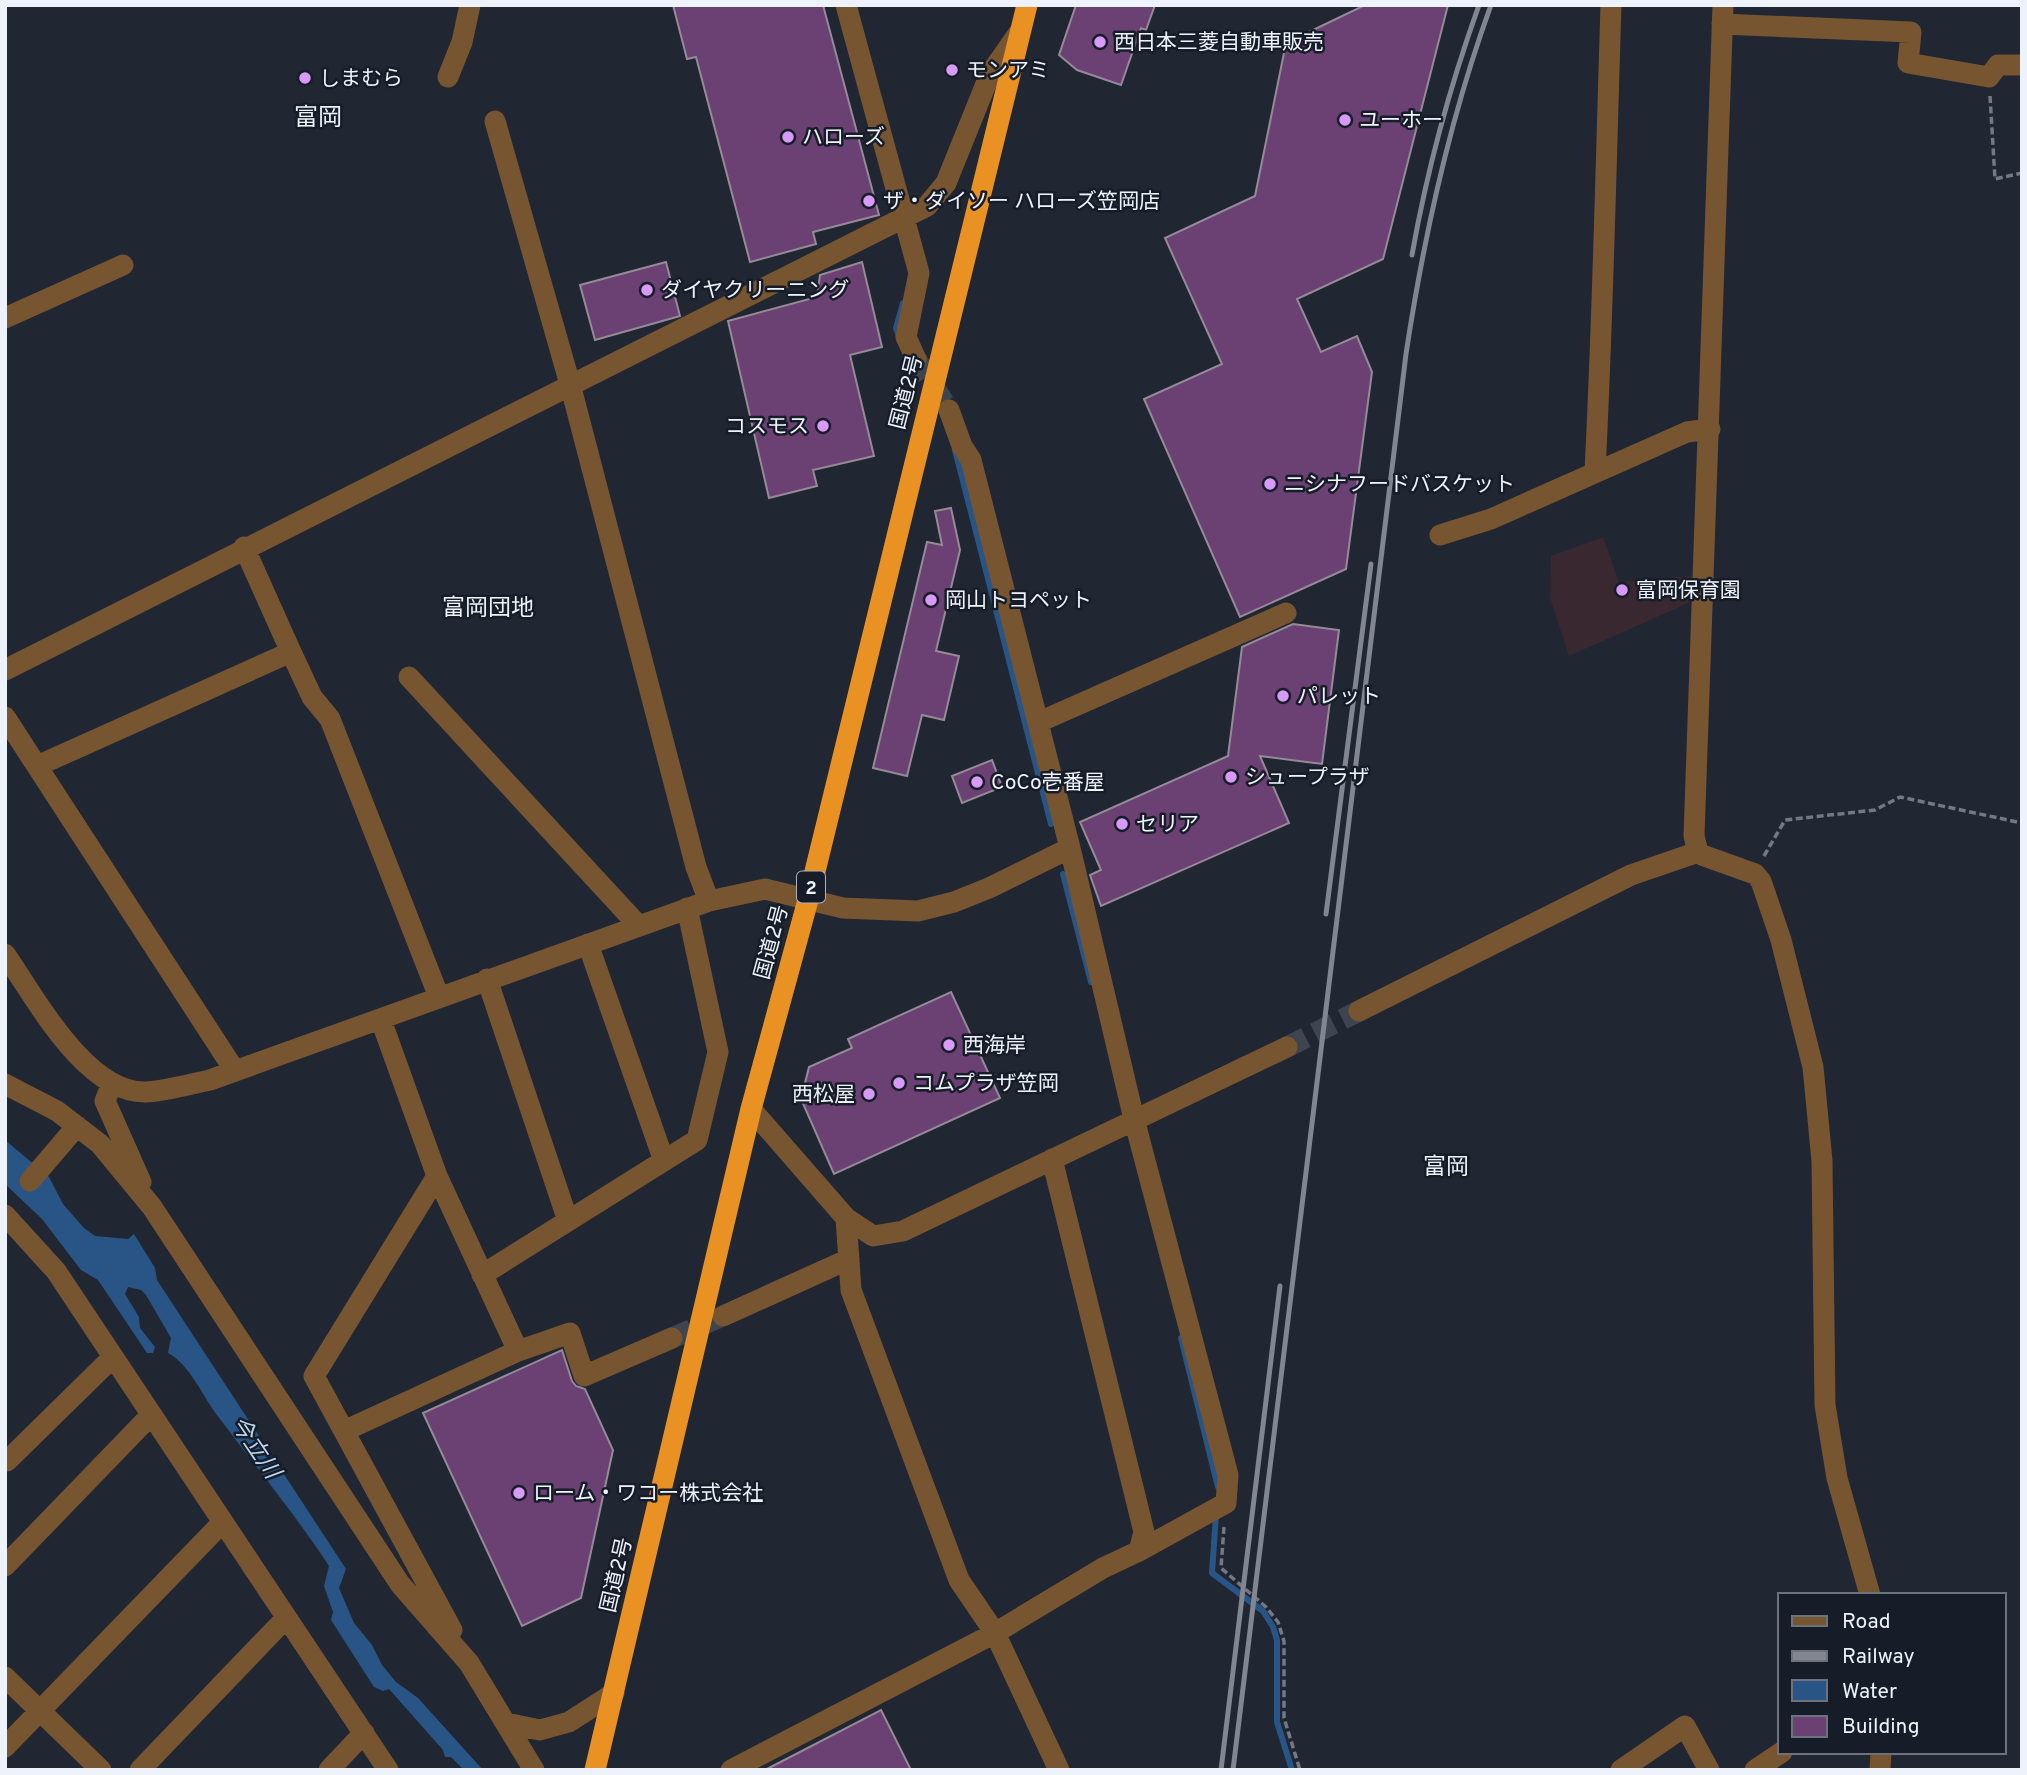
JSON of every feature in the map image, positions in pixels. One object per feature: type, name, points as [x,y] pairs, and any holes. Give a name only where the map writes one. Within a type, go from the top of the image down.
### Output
[{"type":"highway","name":"国道2号","points":[[596,1770],[751,1109],[808,900],[1027,5]]},
{"type":"street","points":[[448,77],[462,42],[470,5]]},
{"type":"street","points":[[846,5],[898,220],[919,274],[906,337],[916,359]]},
{"type":"street","points":[[1595,471],[1605,280],[1604,208],[1611,5]]},
{"type":"street","points":[[1698,852],[1694,835],[1710,429],[1722,15],[1911,32],[1908,63],[1989,78],[1998,65],[2022,65]]},
{"type":"street","points":[[5,670],[244,547],[928,206],[946,183],[990,74],[1018,34]]},
{"type":"street","points":[[495,121],[570,384],[696,867],[709,901]]},
{"type":"street","points":[[5,318],[123,265]]},
{"type":"street","points":[[731,1770],[995,1633],[1103,1567],[1139,1551],[1220,1506],[1228,1475],[1128,1122],[1070,848],[971,460],[962,446],[949,410]]},
{"type":"street","points":[[1440,535],[1490,519],[1687,432],[1710,429]]},
{"type":"street","points":[[244,547],[312,697],[330,719],[439,996]]},
{"type":"street","points":[[1039,722],[1286,613]]},
{"type":"street","points":[[37,766],[292,652]]},
{"type":"street","points":[[409,677],[638,925]]},
{"type":"street","points":[[5,718],[235,1071]]},
{"type":"street","points":[[5,954],[75,1054],[112,1083],[145,1092],[210,1080],[709,901],[765,889],[843,908],[918,911],[954,902],[989,888],[1070,848]]},
{"type":"street","points":[[1359,1011],[1631,875],[1698,852],[1755,874],[1766,891],[1781,940],[1813,1068],[1822,1161],[1825,1405],[1837,1478],[1869,1593]]},
{"type":"street","points":[[482,1275],[697,1140],[718,1052],[687,908]]},
{"type":"street","points":[[588,944],[664,1161]]},
{"type":"street","points":[[487,979],[568,1222]]},
{"type":"street","points":[[381,1020],[437,1176],[518,1351]]},
{"type":"street","points":[[751,1109],[846,1218],[873,1236],[904,1231],[1287,1047]]},
{"type":"street","points":[[112,1083],[105,1101],[152,1207]]},
{"type":"street","points":[[5,1084],[57,1111],[73,1132],[100,1144],[152,1207],[400,1584],[469,1662]]},
{"type":"street","points":[[30,1181],[73,1132]]},
{"type":"street","points":[[1052,1159],[1144,1532],[1139,1551]]},
{"type":"street","points":[[437,1176],[314,1376],[469,1662],[534,1770]]},
{"type":"street","points":[[5,1215],[56,1271],[388,1770]]},
{"type":"street","points":[[846,1218],[851,1290],[959,1580],[995,1633],[1059,1770]]},
{"type":"street","points":[[723,1316],[849,1259]]},
{"type":"street","points":[[344,1431],[518,1351],[569,1333],[584,1376],[672,1338]]},
{"type":"street","points":[[5,1460],[7,1461],[113,1357]]},
{"type":"street","points":[[5,1566],[151,1415]]},
{"type":"street","points":[[5,1747],[222,1523]]},
{"type":"street","points":[[140,1770],[286,1618]]},
{"type":"street","points":[[5,1677],[101,1770]]},
{"type":"street","points":[[506,1723],[540,1730],[569,1722],[614,1693]]},
{"type":"street","points":[[1621,1770],[1685,1726],[1709,1770]]},
{"type":"street","points":[[329,1770],[364,1733]]},
{"type":"street","points":[[1755,1770],[1779,1754]]},
{"type":"path","points":[[1989,78],[1995,179],[2022,173]]},
{"type":"path","points":[[1755,874],[1776,831],[1785,820],[1875,810],[1900,797],[2022,823]]},
{"type":"path","points":[[1220,1506],[1221,1568],[1266,1607],[1278,1622],[1283,1641],[1284,1718],[1300,1770]]},
{"type":"shaded area","name":"富岡保育園","points":[[1603,537],[1619,582],[1692,576],[1693,601],[1569,656],[1550,598],[1551,556]]},
{"type":"water","name":"今立川","points":[[5,1140],[49,1177],[63,1204],[84,1228],[95,1236],[128,1239],[134,1234],[155,1268],[157,1280],[346,1569],[339,1588],[354,1623],[396,1682],[418,1698],[483,1770],[464,1770],[451,1757],[445,1757],[443,1750],[389,1689],[383,1691],[374,1687],[331,1620],[333,1612],[324,1586],[329,1566],[183,1365],[168,1353],[171,1338],[146,1295],[141,1290],[128,1287],[125,1294],[139,1317],[140,1328],[155,1347],[153,1353],[147,1353],[98,1280],[81,1270],[42,1219],[5,1184]]},
{"type":"building","name":"ハローズ","points":[[673,5],[823,5],[879,215],[813,232],[816,244],[750,262],[696,57],[687,59]]},
{"type":"building","name":"西日本三菱自動車販売","points":[[1076,5],[1155,5],[1146,30],[1141,28],[1121,85],[1077,70],[1059,55]]},
{"type":"building","points":[[1365,5],[1448,5],[1383,259],[1297,299],[1321,352],[1357,336],[1372,372],[1346,569],[1240,617],[1144,399],[1222,364],[1165,238],[1255,196],[1286,43]]},
{"type":"building","points":[[666,262],[680,316],[595,340],[580,285]]},
{"type":"building","points":[[862,262],[882,347],[850,355],[874,456],[813,470],[817,486],[769,498],[728,321],[817,297],[820,275]]},
{"type":"building","name":"岡山トヨペット","points":[[951,508],[960,550],[936,651],[959,656],[944,720],[922,715],[907,776],[873,768],[927,542],[942,545],[935,511]]},
{"type":"building","points":[[1293,624],[1339,630],[1322,764],[1260,756],[1289,823],[1101,906],[1090,875],[1101,870],[1080,822],[1228,756],[1242,647]]},
{"type":"building","name":"CoCo壱番屋","points":[[992,760],[1002,787],[962,803],[952,776]]},
{"type":"building","name":"コムプラザ笠岡","points":[[951,992],[1000,1098],[834,1174],[801,1099],[809,1067],[852,1048],[848,1039]]},
{"type":"building","points":[[562,1350],[572,1381],[576,1386],[585,1389],[613,1450],[581,1598],[522,1626],[423,1413]]},
{"type":"building","points":[[881,1710],[911,1770],[765,1770]]},
{"type":"waterway","points":[[899,336],[896,328],[903,303]]},
{"type":"waterway","points":[[955,450],[1051,824]]},
{"type":"waterway","points":[[1063,874],[1091,982]]},
{"type":"waterway","points":[[1181,1338],[1218,1487]]},
{"type":"waterway","points":[[1216,1515],[1212,1573],[1263,1611],[1277,1640],[1277,1722],[1292,1770]]},
{"type":"tunnel","points":[[916,359],[949,410]]},
{"type":"tunnel","points":[[1287,1047],[1359,1011]]},
{"type":"tunnel","points":[[672,1338],[723,1316]]},
{"type":"railway","points":[[1412,255],[1440,129],[1479,5]]},
{"type":"railway","points":[[1233,1770],[1406,354],[1440,177],[1463,90],[1491,5]]},
{"type":"railway","points":[[1326,914],[1371,564]]},
{"type":"railway","points":[[1221,1770],[1280,1286]]},
{"type":"place","name":"西日本三菱自動車販売","points":[[1100,42]]},
{"type":"place","name":"モンアミ","points":[[952,70]]},
{"type":"place","name":"しまむら","points":[[305,78]]},
{"type":"place","name":"ユーホー","points":[[1345,120]]},
{"type":"place","name":"ハローズ","points":[[788,137]]},
{"type":"place","name":"ザ・ダイソー ハローズ笠岡店","points":[[869,201]]},
{"type":"place","name":"ダイヤクリーニング","points":[[647,290]]},
{"type":"place","name":"コスモス","points":[[823,426]]},
{"type":"place","name":"ニシナフードバスケット","points":[[1270,484]]},
{"type":"place","name":"富岡保育園","points":[[1622,590]]},
{"type":"place","name":"岡山トヨペット","points":[[931,600]]},
{"type":"place","name":"パレット","points":[[1283,696]]},
{"type":"place","name":"シュープラザ","points":[[1231,777]]},
{"type":"place","name":"CoCo壱番屋","points":[[977,782]]},
{"type":"place","name":"セリア","points":[[1122,824]]},
{"type":"place","name":"西海岸","points":[[949,1045]]},
{"type":"place","name":"コムプラザ笠岡","points":[[899,1083]]},
{"type":"place","name":"西松屋","points":[[869,1094]]},
{"type":"place","name":"ローム・ワコー株式会社","points":[[519,1493]]},
{"type":"district","name":"富岡","points":[[318,117]]},
{"type":"district","name":"富岡団地","points":[[488,607]]},
{"type":"district","name":"富岡","points":[[1446,1166]]}]
